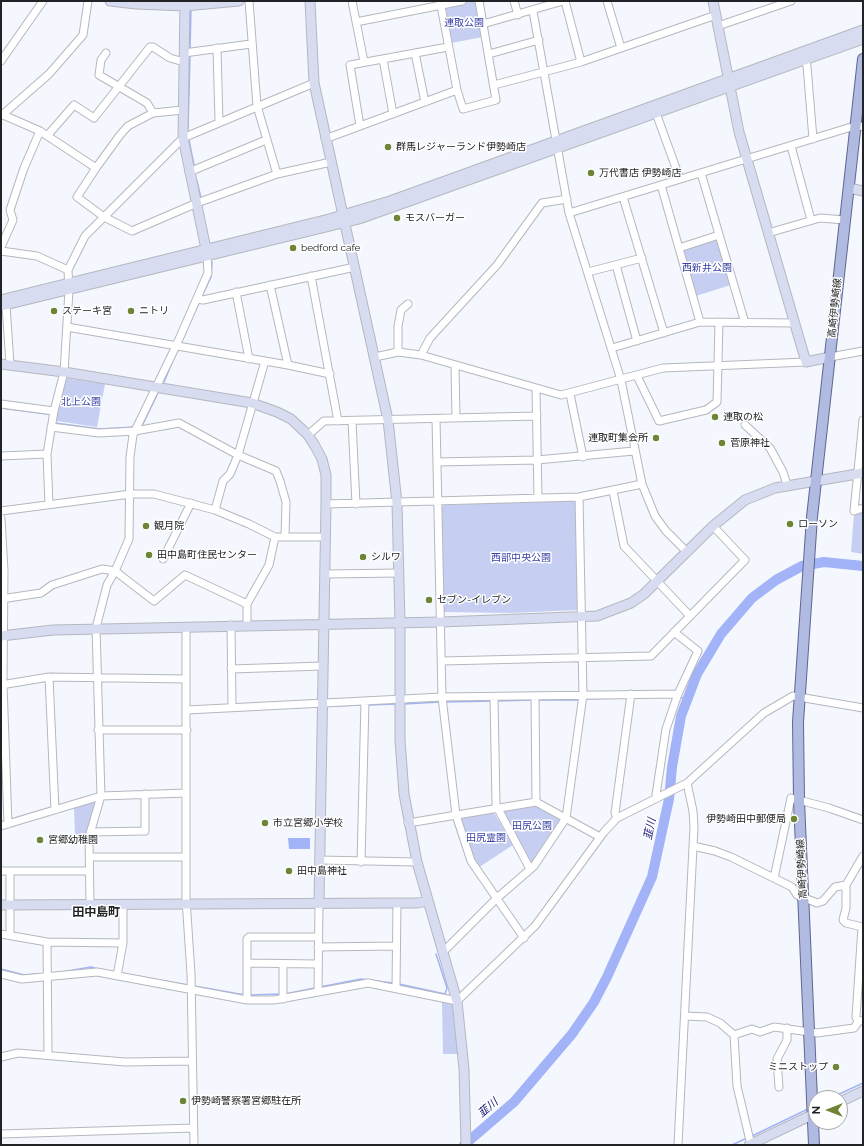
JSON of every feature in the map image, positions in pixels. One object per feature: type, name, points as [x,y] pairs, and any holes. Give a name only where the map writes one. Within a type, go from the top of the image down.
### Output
[{"type":"main road","name":"高崎伊勢崎線","points":[[813,1090],[799,802],[798,727],[816,481],[845,220],[859,126],[863,59]]},
{"type":"main road","name":"高崎伊勢崎線","points":[[814,1130],[814,1145]]},
{"type":"street","points":[[1,62],[43,1]]},
{"type":"street","points":[[88,1],[82,35],[49,74],[1,115],[40,131],[96,168]]},
{"type":"street","points":[[110,1],[136,4],[239,1]]},
{"type":"street","points":[[249,1],[251,44],[257,106],[277,174]]},
{"type":"street","points":[[310,1],[314,83],[325,139],[355,267],[388,420],[397,503],[400,622],[400,740],[408,823],[427,901],[457,1001],[464,1069],[466,1145]]},
{"type":"street","points":[[352,1],[364,62]]},
{"type":"street","points":[[356,22],[440,3],[462,1]]},
{"type":"street","points":[[440,3],[457,90],[463,109],[496,100],[479,1]]},
{"type":"street","points":[[514,1],[518,15]]},
{"type":"street","points":[[483,24],[564,1],[581,62]]},
{"type":"street","points":[[607,1],[621,48]]},
{"type":"street","points":[[713,1],[729,83],[747,159],[806,362]]},
{"type":"street","points":[[718,26],[773,4],[791,1]]},
{"type":"street","points":[[90,905],[89,871],[91,832],[100,796],[96,628],[107,585],[129,539],[131,494],[130,457],[133,435],[176,346],[208,273],[207,253],[183,138],[185,3]]},
{"type":"street","points":[[533,11],[545,70],[569,213],[621,380],[634,451],[642,484],[655,516],[666,531],[686,551]]},
{"type":"street","points":[[494,85],[545,70],[581,62],[716,15]]},
{"type":"street","points":[[558,145],[656,113],[863,30]]},
{"type":"street","points":[[318,992],[317,964],[326,574],[326,475],[322,459],[308,435],[291,419],[277,412],[252,404],[64,372],[6,364],[3,304],[69,286],[344,219],[558,145],[729,83],[805,60],[863,39]]},
{"type":"street","points":[[489,54],[539,40]]},
{"type":"street","points":[[47,136],[74,105],[94,118],[150,47],[153,47],[170,58],[184,57],[217,48],[251,44]]},
{"type":"street","points":[[360,126],[350,65],[448,47]]},
{"type":"street","points":[[217,48],[219,121]]},
{"type":"street","points":[[106,53],[101,60],[98,75],[147,103],[153,113]]},
{"type":"street","points":[[415,53],[425,102]]},
{"type":"street","points":[[383,59],[393,114]]},
{"type":"street","points":[[805,60],[807,66],[813,139]]},
{"type":"street","points":[[50,504],[47,454],[54,411],[64,372],[69,286],[68,270],[85,236],[183,138],[219,121],[314,83]]},
{"type":"street","points":[[325,139],[457,90]]},
{"type":"street","points":[[183,110],[153,113],[128,126],[96,168],[77,197],[104,217],[132,230],[277,174],[331,162]]},
{"type":"street","points":[[656,113],[680,179]]},
{"type":"street","points":[[569,213],[859,126]]},
{"type":"street","points":[[1,247],[13,220],[10,210],[24,168],[40,131]]},
{"type":"street","points":[[190,172],[266,140]]},
{"type":"street","points":[[791,146],[811,220]]},
{"type":"street","points":[[700,173],[745,322]]},
{"type":"street","points":[[660,185],[700,322]]},
{"type":"street","points":[[849,188],[863,191]]},
{"type":"street","points":[[623,197],[664,333]]},
{"type":"street","points":[[421,355],[430,338],[497,265],[542,203],[567,199]]},
{"type":"street","points":[[768,233],[824,217],[845,220]]},
{"type":"street","points":[[679,248],[719,235]]},
{"type":"street","points":[[1,251],[37,256],[68,270]]},
{"type":"street","points":[[588,272],[642,258]]},
{"type":"street","points":[[616,265],[637,341]]},
{"type":"street","points":[[197,299],[203,300],[355,267]]},
{"type":"street","points":[[311,276],[338,421]]},
{"type":"street","points":[[270,285],[288,365]]},
{"type":"street","points":[[236,292],[250,358]]},
{"type":"street","points":[[398,352],[398,326],[401,310],[408,304]]},
{"type":"street","points":[[612,348],[700,322],[795,323]]},
{"type":"street","points":[[637,376],[659,421],[706,410],[718,402],[719,322]]},
{"type":"street","points":[[67,327],[250,358],[330,374]]},
{"type":"street","points":[[375,357],[398,352],[421,355],[561,395],[570,394],[663,368],[806,362],[863,351]]},
{"type":"street","points":[[215,510],[223,481],[230,474],[238,455],[265,361]]},
{"type":"street","points":[[455,365],[456,418]]},
{"type":"street","points":[[536,388],[538,498]]},
{"type":"street","points":[[570,394],[583,457]]},
{"type":"street","points":[[1,404],[54,411]]},
{"type":"street","points":[[308,435],[324,421],[537,416]]},
{"type":"street","points":[[436,419],[442,697],[456,815],[471,860],[496,899],[524,938]]},
{"type":"street","points":[[863,420],[860,473],[854,511],[863,508]]},
{"type":"street","points":[[352,421],[356,504]]},
{"type":"street","points":[[52,427],[99,433],[135,431],[178,423],[238,455],[276,471],[286,502],[285,536]]},
{"type":"street","points":[[745,425],[770,448],[783,472],[787,485]]},
{"type":"street","points":[[437,462],[537,460],[583,457],[634,451]]},
{"type":"street","points":[[1,456],[47,454]]},
{"type":"street","points":[[2,636],[53,630],[96,628],[441,622],[581,618],[597,616],[631,603],[713,526],[745,500],[764,491],[787,485],[860,473]]},
{"type":"street","points":[[326,504],[579,497],[642,484]]},
{"type":"street","points":[[613,491],[624,546],[689,615]]},
{"type":"street","points":[[1,511],[131,494],[154,494],[215,510],[276,537],[326,537]]},
{"type":"street","points":[[443,952],[496,899],[538,863],[566,818],[583,695],[579,497]]},
{"type":"street","points":[[163,559],[191,503]]},
{"type":"street","points":[[1,518],[3,599],[2,684],[4,825],[100,796],[186,794]]},
{"type":"street","points":[[442,661],[650,656],[745,560],[713,526]]},
{"type":"street","points":[[247,626],[247,604],[269,565],[276,537]]},
{"type":"street","points":[[3,599],[41,593],[52,585],[102,569],[115,571],[154,601],[185,575],[247,604]]},
{"type":"street","points":[[326,574],[399,573]]},
{"type":"street","points":[[231,625],[232,707]]},
{"type":"street","points":[[186,627],[186,904],[191,990],[194,1145]]},
{"type":"street","points":[[659,797],[656,795],[666,729],[678,694],[698,651],[674,632]]},
{"type":"street","points":[[232,669],[323,666]]},
{"type":"street","points":[[2,684],[49,677],[186,679]]},
{"type":"street","points":[[49,677],[55,810]]},
{"type":"street","points":[[617,818],[615,814],[631,694]]},
{"type":"street","points":[[186,710],[442,697],[678,694]]},
{"type":"street","points":[[535,696],[536,802]]},
{"type":"street","points":[[457,1001],[524,938],[554,901],[600,837],[617,818],[686,783],[764,713],[793,696],[863,708]]},
{"type":"street","points":[[494,697],[497,809],[530,869]]},
{"type":"street","points":[[361,862],[365,700]]},
{"type":"street","points":[[98,730],[186,730]]},
{"type":"street","points":[[678,1145],[693,846],[693,811],[686,783]]},
{"type":"street","points":[[91,832],[145,831],[145,794]]},
{"type":"street","points":[[774,878],[791,798],[799,802],[829,808],[863,820]]},
{"type":"street","points":[[408,823],[536,802],[600,837]]},
{"type":"street","points":[[693,846],[715,851],[731,857],[792,887],[797,896],[817,903],[823,901],[835,887],[846,885]]},
{"type":"street","points":[[734,1035],[752,1030],[760,1032],[774,1027],[817,1033],[854,1028],[861,1021],[856,1017],[863,927],[846,923],[843,920],[846,908],[846,885],[863,856]]},
{"type":"street","points":[[90,857],[186,858]]},
{"type":"street","points":[[320,860],[417,862]]},
{"type":"street","points":[[1,871],[89,871]]},
{"type":"street","points":[[10,872],[6,905],[10,935]]},
{"type":"street","points":[[6,905],[418,903],[427,901]]},
{"type":"street","points":[[396,988],[397,903]]},
{"type":"street","points":[[117,976],[122,943],[123,905]]},
{"type":"street","points":[[1,934],[47,942],[122,943]]},
{"type":"street","points":[[247,1000],[247,939],[249,937],[318,937]]},
{"type":"street","points":[[47,942],[48,1055]]},
{"type":"street","points":[[318,947],[396,946]]},
{"type":"street","points":[[248,963],[317,964]]},
{"type":"street","points":[[283,964],[283,999]]},
{"type":"street","points":[[1,974],[22,979],[92,972],[247,1000],[283,999],[368,983],[457,1001]]},
{"type":"street","points":[[685,1016],[707,1017],[720,1023],[734,1035],[737,1086],[751,1145],[808,1117]]},
{"type":"street","points":[[779,1087],[777,1059],[787,1040],[787,1028]]},
{"type":"street","points":[[1,1057],[18,1053],[125,1062],[192,1061]]},
{"type":"street","points":[[848,1098],[863,1091]]},
{"type":"street","points":[[1,1134],[194,1128]]},
{"type":"green space","name":"連取公園","points":[[473,1],[477,3],[483,37],[451,43],[445,6]]},
{"type":"green space","name":"西新井公園","points":[[718,239],[731,285],[696,296],[683,250]]},
{"type":"green space","name":"北上公園","points":[[65,378],[105,384],[97,427],[57,421],[55,419]]},
{"type":"green space","name":"西部中央公園","points":[[574,500],[576,503],[578,610],[511,613],[443,612],[441,507],[444,505]]},
{"type":"green space","points":[[863,511],[863,554],[851,552],[854,514]]},
{"type":"green space","points":[[94,802],[97,804],[89,835],[75,835],[74,808]]},
{"type":"green space","name":"田尻公園","points":[[538,806],[561,818],[531,863],[501,813],[504,811]]},
{"type":"green space","name":"田尻霊園","points":[[492,812],[495,814],[513,845],[478,868],[473,860],[461,820],[462,817]]},
{"type":"green space","points":[[442,1002],[452,1004],[458,1054],[443,1054]]},
{"type":"water","points":[[288,838],[310,838],[310,849],[289,849]]},
{"type":"waterway","points":[[190,50],[191,8]]},
{"type":"waterway","points":[[188,130],[190,54]]},
{"type":"waterway","points":[[189,140],[194,165]]},
{"type":"waterway","points":[[197,181],[201,198]]},
{"type":"waterway","points":[[203,294],[211,277],[212,262]]},
{"type":"waterway","points":[[181,343],[198,305]]},
{"type":"waterway","points":[[164,382],[176,353]]},
{"type":"waterway","points":[[142,426],[157,395]]},
{"type":"waterway","points":[[1,408],[47,414]]},
{"type":"waterway","points":[[55,423],[100,429],[135,427]]},
{"type":"waterway","name":"韮川","points":[[464,1145],[514,1102],[572,1034],[594,1002],[607,977],[652,877],[669,799],[672,767],[681,716],[697,674],[721,634],[752,598],[776,580],[802,566],[824,562],[863,566]]},
{"type":"waterway","points":[[679,697],[687,699]]},
{"type":"waterway","points":[[585,699],[623,698]]},
{"type":"waterway","points":[[496,701],[532,700]]},
{"type":"waterway","points":[[538,700],[579,700]]},
{"type":"waterway","points":[[578,709],[579,700]]},
{"type":"waterway","points":[[446,702],[492,701]]},
{"type":"waterway","points":[[404,704],[440,702]]},
{"type":"waterway","points":[[368,705],[396,704]]},
{"type":"waterway","points":[[330,706],[362,705]]},
{"type":"waterway","points":[[399,984],[445,994],[447,988],[436,954]]},
{"type":"waterway","points":[[62,972],[91,967],[98,969]]},
{"type":"waterway","points":[[1,969],[24,975],[36,974]]},
{"type":"waterway","points":[[119,973],[188,985]]},
{"type":"waterway","points":[[320,987],[361,979],[393,983]]},
{"type":"waterway","points":[[194,986],[245,995]]},
{"type":"waterway","points":[[285,994],[315,988]]},
{"type":"waterway","points":[[249,995],[281,994]]},
{"type":"waterway","points":[[848,1090],[863,1083]]},
{"type":"waterway","points":[[752,1136],[808,1109]]},
{"type":"waterway","points":[[732,1145],[747,1138]]},
{"type":"place","name":"群馬レジャーランド伊勢崎店","points":[[388,147]]},
{"type":"place","name":"万代書店 伊勢崎店","points":[[591,173]]},
{"type":"place","name":"モスバーガー","points":[[397,218]]},
{"type":"place","name":"bedford cafe","points":[[293,248]]},
{"type":"place","name":"ステーキ宮","points":[[54,311]]},
{"type":"place","name":"ニトリ","points":[[131,311]]},
{"type":"place","name":"連取の松","points":[[715,417]]},
{"type":"place","name":"連取町集会所","points":[[656,438]]},
{"type":"place","name":"菅原神社","points":[[722,443]]},
{"type":"place","name":"ローソン","points":[[790,524]]},
{"type":"place","name":"観月院","points":[[146,526]]},
{"type":"place","name":"田中島町住民センター","points":[[149,555]]},
{"type":"place","name":"シルワ","points":[[363,557]]},
{"type":"place","name":"セブン-イレブン","points":[[429,600]]},
{"type":"place","name":"伊勢崎田中郵便局","points":[[794,819]]},
{"type":"place","name":"市立宮郷小学校","points":[[265,823]]},
{"type":"place","name":"宮郷幼稚園","points":[[40,840]]},
{"type":"place","name":"田中島神社","points":[[289,871]]},
{"type":"place","name":"ミニストップ","points":[[836,1067]]},
{"type":"place","name":"伊勢崎警察署宮郷駐在所","points":[[183,1101]]},
{"type":"district","name":"田中島町","points":[[96,912]]}]
